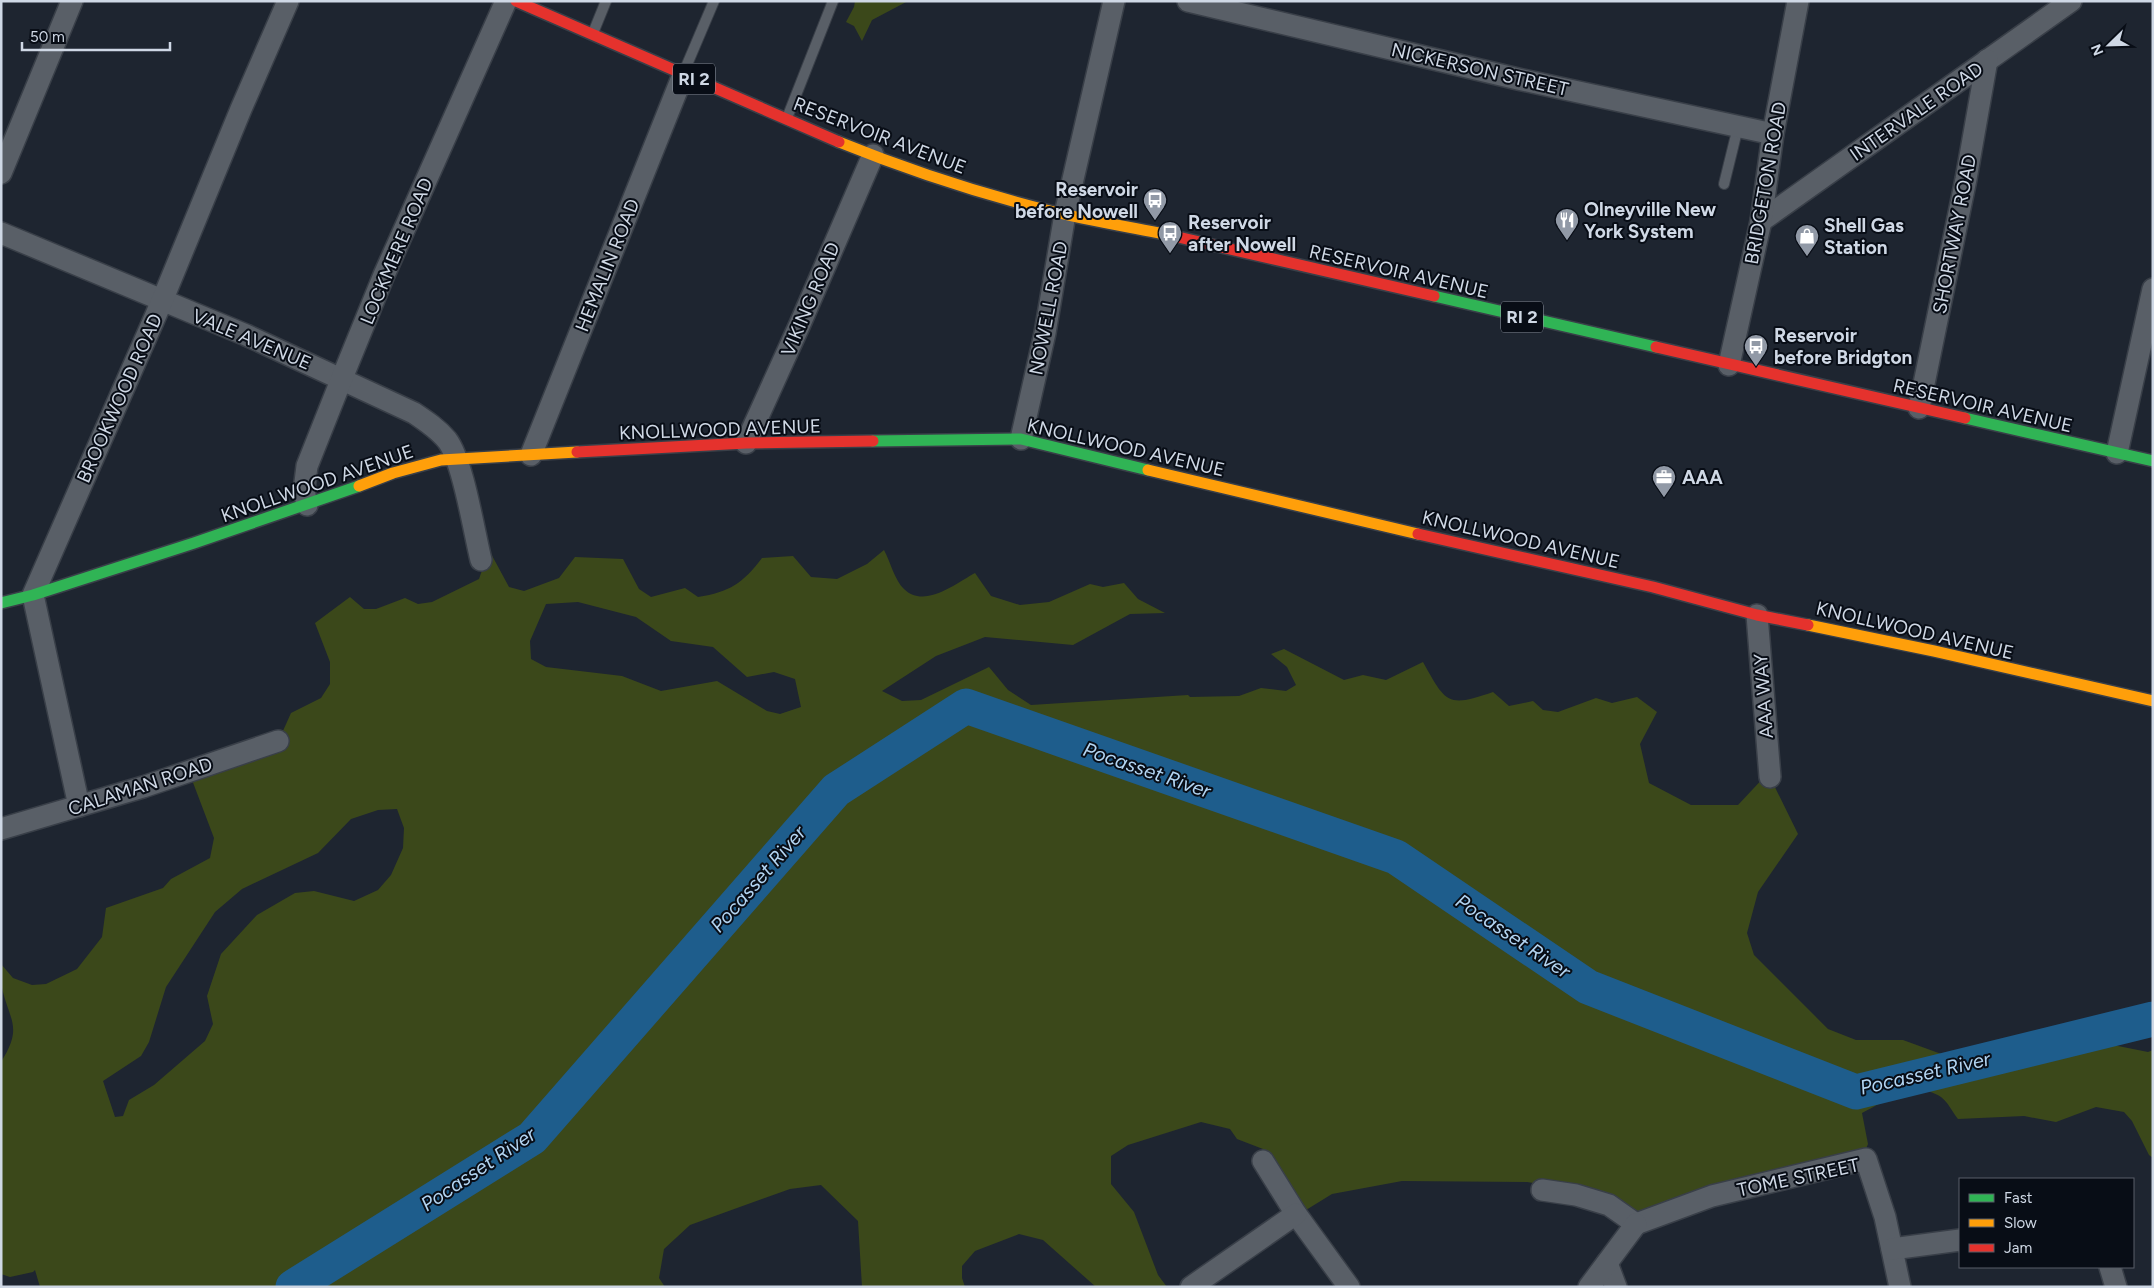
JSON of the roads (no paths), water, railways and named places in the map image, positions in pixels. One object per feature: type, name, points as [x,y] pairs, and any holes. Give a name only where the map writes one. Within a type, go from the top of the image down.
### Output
[{"type":"street","points":[[1,173],[72,1]]},
{"type":"street","name":"BROOKWOOD ROAD","points":[[33,595],[162,301],[241,108],[288,1]]},
{"type":"street","name":"LOCKMERE ROAD","points":[[307,505],[304,490],[307,466],[384,274],[506,1]]},
{"type":"street","name":"RESERVOIR AVENUE","points":[[516,1],[682,75],[873,155],[964,187],[1091,221],[1150,231],[2153,461]]},
{"type":"street","name":"NOWELL ROAD","points":[[1021,439],[1045,333],[1066,214],[1114,1]]},
{"type":"street","name":"NICKERSON STREET","points":[[1188,1],[1518,79],[1772,134]]},
{"type":"street","name":"BRIDGETON ROAD","points":[[1729,365],[1761,221],[1772,134],[1798,1]]},
{"type":"street","name":"INTERVALE ROAD","points":[[1761,221],[2071,1]]},
{"type":"street","name":"SHORTWAY ROAD","points":[[1920,408],[1966,179],[1987,60]]},
{"type":"street","name":"HEMALIN ROAD","points":[[531,455],[682,75]]},
{"type":"street","name":"VIKING ROAD","points":[[746,443],[873,155]]},
{"type":"street","name":"VALE AVENUE","points":[[1,233],[342,378],[414,413],[436,428],[448,441],[457,464],[481,560]]},
{"type":"street","points":[[2117,453],[2153,289]]},
{"type":"street","name":"KNOLLWOOD AVENUE","points":[[1,602],[33,595],[307,505],[393,473],[531,455],[746,443],[1021,439],[1330,513],[1653,587],[1757,615],[1925,649],[2153,701]]},
{"type":"street","points":[[33,595],[65,750],[79,806]]},
{"type":"street","name":"AAA WAY","points":[[1757,615],[1770,777]]},
{"type":"street","name":"CALAMAN ROAD","points":[[1,829],[278,742]]},
{"type":"street","name":"TOME STREET","points":[[1636,1224],[1712,1196],[1866,1159],[1885,1217],[1900,1287]]},
{"type":"street","points":[[1263,1161],[1296,1214],[1349,1287]]},
{"type":"street","points":[[1542,1190],[1576,1195],[1609,1205],[1636,1224],[1589,1287]]},
{"type":"street","points":[[1190,1287],[1296,1214]]},
{"type":"street","points":[[1892,1249],[1959,1240]]},
{"type":"street","points":[[1606,1263],[1616,1287]]},
{"type":"street","points":[[2110,1268],[2116,1287]]},
{"type":"lane","points":[[592,35],[606,1]]},
{"type":"lane","points":[[682,75],[714,1]]},
{"type":"lane","points":[[787,118],[833,1]]},
{"type":"lane","points":[[1724,184],[1738,127]]},
{"type":"waterway","name":"Pocasset River","points":[[293,1287],[532,1138],[836,790],[966,706],[1396,857],[1588,987],[1856,1092],[2153,1019]]},
{"type":"place","name":"Reservoir before Nowell","points":[[1155,221]]},
{"type":"place","name":"Olneyville New York System","points":[[1567,241]]},
{"type":"place","name":"Reservoir after Nowell","points":[[1170,254]]},
{"type":"place","name":"Shell Gas Station","points":[[1807,257]]},
{"type":"place","name":"Reservoir before Bridgton","points":[[1756,367]]},
{"type":"place","name":"AAA","points":[[1664,498]]}]
